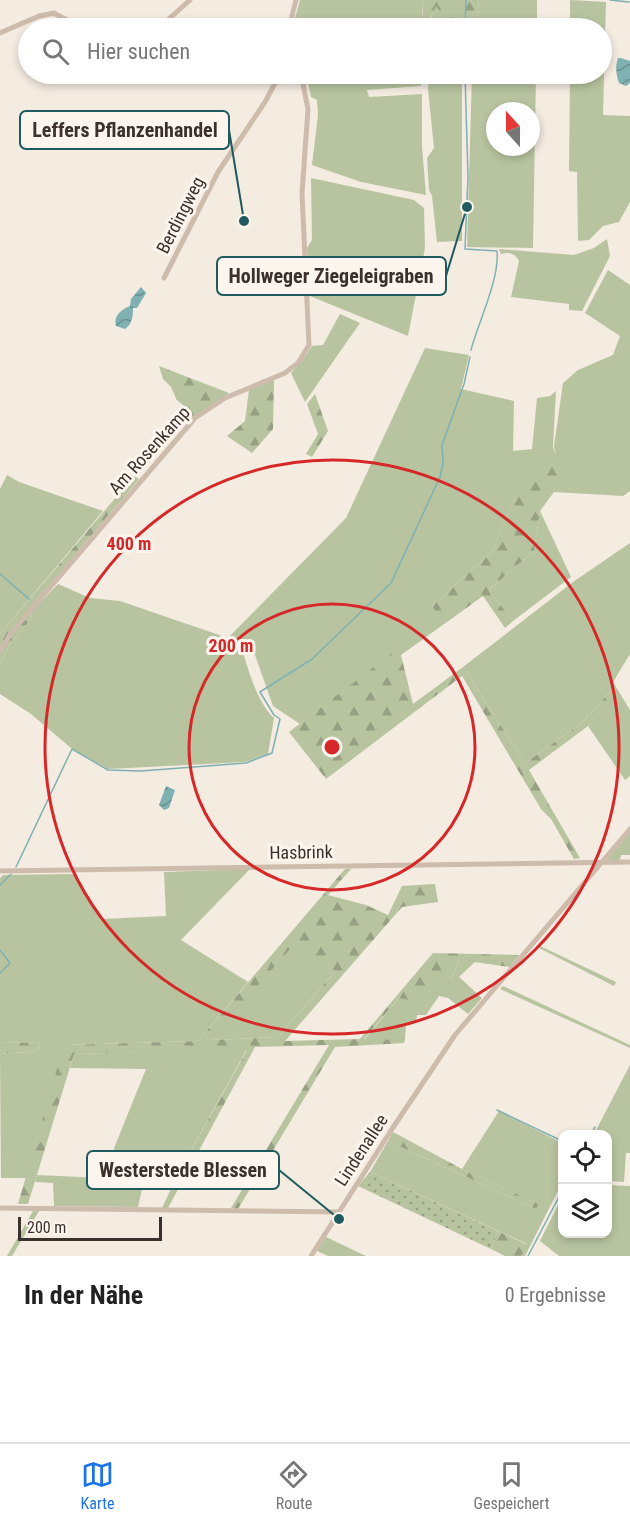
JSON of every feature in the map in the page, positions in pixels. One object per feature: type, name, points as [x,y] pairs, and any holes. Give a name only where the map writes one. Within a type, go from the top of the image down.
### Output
[{"type":"street","points":[[170,18],[190,0]]},
{"type":"street","points":[[292,18],[296,0]]},
{"type":"street","points":[[34,18],[54,13],[63,18]]},
{"type":"street","points":[[0,33],[18,25]]},
{"type":"street","name":"Berdingweg","points":[[164,278],[218,172],[275,84]]},
{"type":"street","name":"Am Rosenkamp","points":[[0,651],[11,633],[195,418],[225,398],[285,373],[298,363],[306,351],[309,345],[309,330],[302,193],[308,109],[303,84]]},
{"type":"street","name":"Lindenallee","points":[[0,1208],[339,1212],[455,1035],[630,829]]},
{"type":"street","points":[[602,862],[630,862]]},
{"type":"street","name":"Hasbrink","points":[[0,871],[602,862]]},
{"type":"street","points":[[311,1256],[339,1212]]},
{"type":"green space","points":[[300,0],[422,0],[423,18],[295,18]]},
{"type":"green space","points":[[422,0],[479,0],[477,18],[445,18],[436,6],[430,18],[423,18]]},
{"type":"green space","points":[[479,0],[537,0],[537,18],[477,18]]},
{"type":"green space","points":[[570,0],[606,2],[606,18],[570,18]]},
{"type":"green space","points":[[435,5],[457,18],[431,18]]},
{"type":"green space","points":[[308,84],[421,84],[421,86],[367,90],[369,97],[422,94],[422,146],[426,195],[361,182],[312,165],[318,115],[317,100],[311,97]]},
{"type":"green space","points":[[428,84],[462,84],[462,241],[437,242],[427,158],[434,148]]},
{"type":"green space","points":[[472,84],[536,84],[536,102],[486,102],[486,156],[535,156],[533,248],[467,247]]},
{"type":"green space","points":[[570,84],[604,84],[603,115],[630,116],[630,202],[619,222],[603,226],[589,240],[578,241],[577,172],[569,171]]},
{"type":"green space","points":[[311,178],[414,200],[424,208],[425,248],[408,336],[310,296],[307,248],[312,240]]},
{"type":"green space","points":[[607,239],[610,256],[582,311],[569,310],[569,304],[511,297],[519,261],[512,254],[501,254],[499,249],[574,255],[594,248]]},
{"type":"green space","points":[[608,270],[630,285],[630,491],[623,496],[554,492],[558,464],[529,464],[492,552],[432,606],[440,617],[300,724],[273,706],[250,641],[241,645],[258,694],[274,718],[268,754],[245,762],[108,769],[71,748],[31,714],[0,694],[0,666],[9,645],[32,618],[31,612],[58,584],[90,598],[120,601],[228,638],[346,518],[425,348],[469,355],[461,389],[514,401],[513,451],[532,449],[537,398],[550,396],[556,391],[553,447],[556,454],[554,446],[563,383],[578,370],[613,355],[620,336],[585,313]]},
{"type":"green space","points":[[340,314],[360,323],[305,402],[291,373],[312,346],[323,345]]},
{"type":"green space","points":[[159,366],[229,393],[191,418],[177,400],[171,387],[163,379]]},
{"type":"green space","points":[[274,380],[273,429],[252,453],[227,436],[245,421],[249,390]]},
{"type":"green space","points":[[315,394],[328,431],[312,457],[306,454],[318,434],[307,404]]},
{"type":"green space","points":[[529,463],[559,464],[554,492],[540,511],[534,551],[489,590],[513,621],[505,628],[483,596],[401,655],[413,704],[463,667],[525,763],[584,721],[613,688],[617,693],[588,726],[529,770],[580,858],[574,859],[551,819],[541,809],[462,676],[326,779],[289,732],[439,617],[432,606],[492,552]]},
{"type":"green space","points":[[7,475],[19,482],[103,511],[0,634],[0,489]]},
{"type":"green space","points":[[134,476],[139,479],[30,608],[32,618],[9,645],[0,666],[0,634]]},
{"type":"green space","points":[[540,511],[571,577],[513,621],[489,590],[534,551]]},
{"type":"green space","points":[[630,543],[630,654],[613,682],[630,710],[630,776],[625,780],[588,726],[616,693],[613,688],[584,721],[525,763],[463,667],[573,582]]},
{"type":"green space","points":[[630,832],[630,855],[621,855],[620,860],[607,860]]},
{"type":"green space","points":[[352,868],[328,895],[366,905],[388,915],[402,886],[435,884],[438,902],[402,907],[285,1041],[360,1039],[433,953],[519,955],[510,967],[459,960],[449,985],[421,1002],[399,998],[364,1039],[405,1040],[404,1043],[335,1047],[238,1209],[231,1208],[329,1045],[255,1047],[168,1208],[162,1208],[179,1172],[247,1050],[74,1054],[28,1204],[18,1204],[64,1045],[198,1041],[345,869]],"holes":[[[290,949],[335,971],[278,1037],[210,1040]]]},
{"type":"green space","points":[[250,869],[181,940],[248,982],[198,1041],[65,1045],[26,1178],[1,1178],[0,1054],[38,1051],[40,1042],[0,1043],[0,878],[3,875],[76,874],[78,883],[102,919],[166,916],[164,872]]},
{"type":"green space","points":[[538,945],[616,982],[614,986],[537,947]]},
{"type":"green space","points":[[290,948],[335,971],[278,1037],[209,1040]]},
{"type":"green space","points":[[478,959],[459,977],[482,998],[468,1014],[448,998],[439,996],[426,1015],[417,1015],[416,1023],[406,1023],[405,1040],[364,1040],[399,998],[449,985],[459,960]]},
{"type":"green space","points":[[503,986],[630,1045],[630,1048],[500,989]]},
{"type":"green space","points":[[40,1042],[38,1051],[0,1054],[0,1043]]},
{"type":"green space","points":[[247,1049],[179,1172],[146,1171],[138,1207],[54,1206],[53,1183],[35,1182],[37,1175],[102,1178],[146,1069],[70,1068],[74,1054]]},
{"type":"green space","points":[[630,1065],[630,1153],[626,1153],[624,1182],[612,1181],[612,1130],[596,1130]]},
{"type":"green space","points":[[499,1111],[558,1141],[558,1191],[525,1256],[521,1256],[527,1244],[370,1172],[388,1141],[536,1209],[538,1204],[462,1169]]},
{"type":"green space","points":[[393,1132],[462,1169],[539,1204],[536,1209],[388,1141]]},
{"type":"green space","points":[[370,1172],[498,1231],[491,1249],[358,1186]]},
{"type":"green space","points":[[612,1185],[630,1186],[630,1256],[559,1256],[540,1241],[558,1205],[558,1238],[612,1238]]},
{"type":"green space","points":[[33,1211],[39,1211],[12,1256],[7,1256]]},
{"type":"green space","points":[[498,1231],[528,1245],[521,1256],[505,1256],[491,1249]]},
{"type":"green space","points":[[326,1237],[366,1256],[328,1256],[317,1251]]},
{"type":"water","points":[[618,58],[630,61],[630,83],[626,86],[618,80],[616,67]]},
{"type":"water","points":[[141,287],[146,293],[137,308],[133,308],[129,325],[125,329],[116,326],[117,316],[130,306],[131,299]]},
{"type":"water","points":[[166,786],[175,790],[169,808],[164,810],[159,805]]},
{"type":"waterway","points":[[465,18],[466,0]]},
{"type":"waterway","points":[[610,0],[629,2]]},
{"type":"waterway","points":[[465,84],[468,177],[465,249],[497,251],[492,287],[471,350]]},
{"type":"waterway","points":[[16,867],[72,749],[108,770],[141,771],[246,763],[272,753],[280,719],[274,715],[260,692],[312,659],[391,583],[440,477],[443,463],[442,445],[464,384],[470,357]]},
{"type":"waterway","points":[[0,574],[29,599]]},
{"type":"waterway","points":[[0,885],[11,874]]},
{"type":"waterway","points":[[0,950],[10,963],[0,973]]},
{"type":"waterway","points":[[497,1110],[558,1139]]},
{"type":"waterway","points":[[528,1256],[558,1199]]},
{"type":"place","name":"Hollweger Ziegeleigraben","points":[[467,207]]},
{"type":"place","name":"Leffers Pflanzenhandel","points":[[244,221]]},
{"type":"place","name":"Westerstede Blessen","points":[[339,1219]]}]
